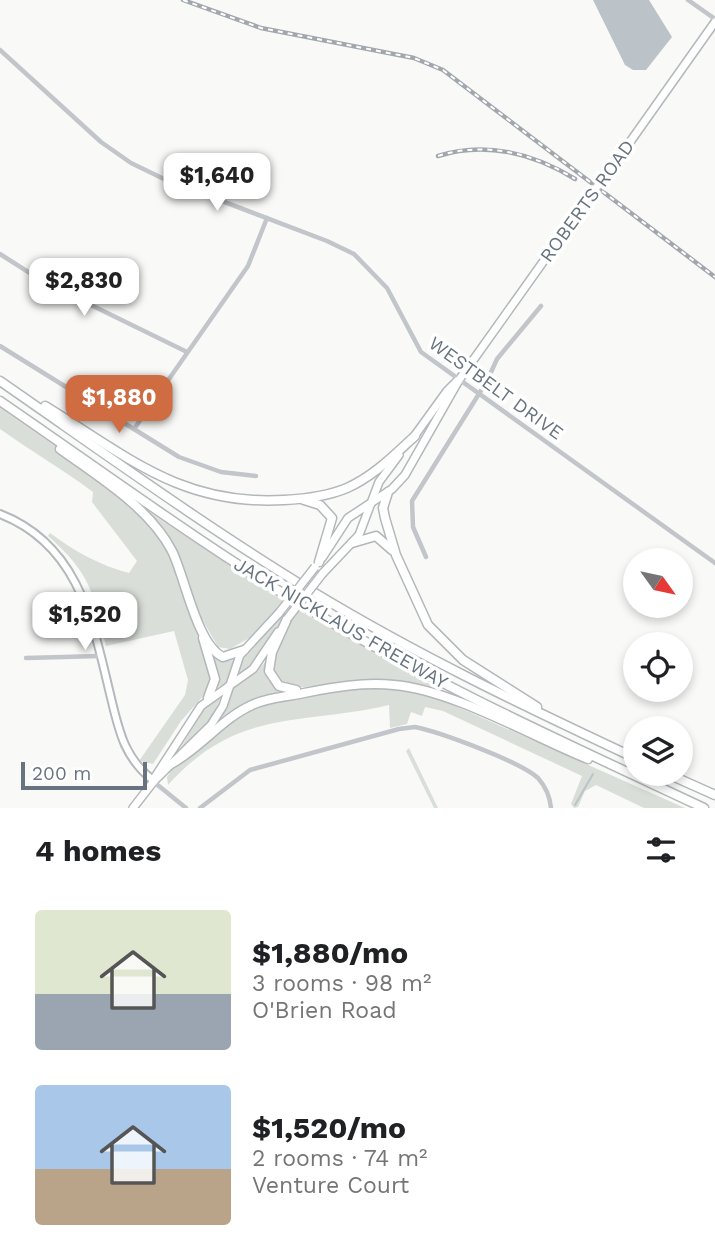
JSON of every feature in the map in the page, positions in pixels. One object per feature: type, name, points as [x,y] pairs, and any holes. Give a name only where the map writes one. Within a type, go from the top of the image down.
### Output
[{"type":"highway","points":[[0,380],[132,461],[192,491],[232,500],[299,499],[348,487],[384,465],[415,436]]},
{"type":"highway","name":"JACK NICKLAUS FREEWAY","points":[[0,380],[203,521],[315,593],[475,682],[623,752]]},
{"type":"highway","name":"JACK NICKLAUS FREEWAY","points":[[0,401],[194,535],[317,614],[478,702],[623,770]]},
{"type":"highway","points":[[8,407],[123,496],[160,533],[173,553],[199,622],[215,679],[208,698]]},
{"type":"highway","points":[[388,492],[383,508],[396,555],[420,611],[450,649],[492,680],[579,732]]},
{"type":"highway","points":[[299,499],[320,505],[332,519],[317,565]]},
{"type":"highway","points":[[352,543],[376,536],[396,555]]},
{"type":"highway","points":[[287,620],[272,652],[270,675],[284,688],[313,691]]},
{"type":"highway","points":[[199,622],[218,655],[226,657],[244,650]]},
{"type":"highway","points":[[171,764],[185,757],[244,708],[270,699],[367,684],[416,688],[453,699],[555,746],[623,771]]},
{"type":"highway","points":[[693,785],[715,795]]},
{"type":"highway","name":"JACK NICKLAUS FREEWAY","points":[[657,786],[704,808]]},
{"type":"main road","name":"ROBERTS ROAD","points":[[132,808],[153,781],[214,721],[244,650],[279,613],[317,565],[343,523],[388,492],[405,475],[459,380],[715,21]]},
{"type":"main road","name":"ROBERTS ROAD","points":[[153,781],[160,766],[208,698],[245,676],[260,661],[323,573],[362,530],[385,471],[415,436],[447,391],[459,380]]},
{"type":"main road","points":[[0,514],[43,540],[71,571],[87,604],[121,740],[134,764],[153,781]]},
{"type":"street","points":[[688,0],[715,21]]},
{"type":"street","name":"WESTBELT DRIVE","points":[[0,50],[95,136],[131,163],[164,179],[341,247],[361,260],[387,288],[421,352],[715,563]]},
{"type":"street","points":[[134,429],[248,265],[267,218]]},
{"type":"street","points":[[0,254],[44,282],[187,352]]},
{"type":"street","points":[[426,557],[413,527],[410,514],[412,501],[497,359],[541,306]]},
{"type":"street","points":[[0,346],[179,457],[221,472],[256,476]]},
{"type":"street","points":[[26,658],[100,656]]},
{"type":"street","points":[[200,808],[250,771],[397,729],[415,727],[513,764],[535,776],[546,789],[551,808]]},
{"type":"street","points":[[153,781],[186,808]]},
{"type":"shaded area","points":[[593,0],[649,0],[672,37],[646,70],[633,70],[625,65]]},
{"type":"shaded area","points":[[0,408],[106,484],[159,536],[174,564],[212,677],[206,693],[181,721],[153,764],[139,761],[185,695],[188,680],[174,631],[106,646],[98,612],[82,573],[48,536],[50,533],[87,557],[129,573],[137,561],[92,502],[93,492],[0,429]]},
{"type":"shaded area","points":[[137,504],[284,601],[251,637],[230,649],[218,647],[202,619],[178,557]]},
{"type":"shaded area","points":[[298,610],[446,694],[423,687],[341,684],[293,688],[279,682],[272,671],[274,662],[285,631]]},
{"type":"shaded area","points":[[283,615],[286,616],[254,663],[236,677],[247,652]]},
{"type":"shaded area","points":[[211,654],[222,662],[234,660],[226,683],[216,688]]},
{"type":"shaded area","points":[[267,660],[267,671],[271,680],[287,692],[216,725],[233,688],[254,674]]},
{"type":"shaded area","points":[[377,687],[431,695],[623,780],[623,786],[636,786],[685,808],[644,808],[596,785],[585,791],[578,807],[574,808],[571,804],[582,776],[443,711],[425,707],[422,716],[411,712],[407,724],[390,728],[389,705],[298,719],[245,731],[194,760],[168,785],[167,777],[174,767],[234,719],[250,710],[303,695]]},
{"type":"shaded area","points":[[223,693],[209,723],[180,749],[205,707]]},
{"type":"shaded area","points":[[409,748],[438,808],[434,808],[406,751]]},
{"type":"waterway","points":[[575,805],[593,774]]},
{"type":"railway","points":[[183,0],[261,28],[414,58],[443,70],[715,277]]},
{"type":"railway","points":[[438,156],[473,150],[508,152],[542,162],[575,179]]}]
